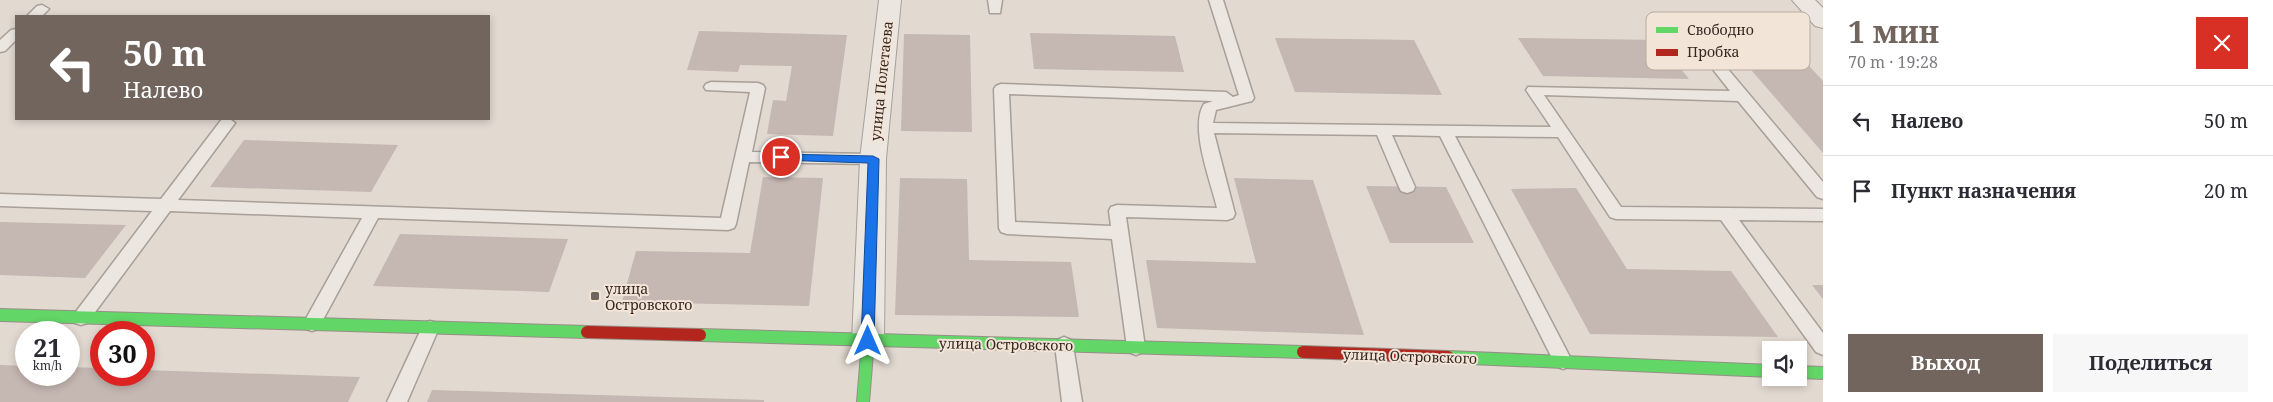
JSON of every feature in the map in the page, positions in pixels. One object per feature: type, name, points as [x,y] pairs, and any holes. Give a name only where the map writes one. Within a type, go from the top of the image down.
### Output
[{"type":"street","name":"улица Полетаева","points":[[863,402],[868,341],[873,159],[890,0]]},
{"type":"street","points":[[1803,0],[1823,21]]},
{"type":"street","name":"улица Островского","points":[[0,315],[868,341],[1136,347],[1563,361],[1762,371]]},
{"type":"street","points":[[1807,372],[1823,373]]},
{"type":"lane","points":[[1216,0],[1247,98]]},
{"type":"lane","points":[[0,48],[15,34]]},
{"type":"lane","points":[[1721,70],[1823,193]]},
{"type":"lane","points":[[0,200],[728,224],[758,88],[711,87]]},
{"type":"lane","points":[[1120,233],[1007,228],[1001,89],[1247,98]]},
{"type":"lane","points":[[1743,96],[1533,90],[1616,213],[1823,215]]},
{"type":"lane","points":[[1136,347],[1117,212],[1227,214],[1205,128],[1209,107],[1247,98]]},
{"type":"lane","points":[[81,318],[228,123]]},
{"type":"lane","points":[[1205,128],[1562,132]]},
{"type":"lane","points":[[1382,130],[1406,187]]},
{"type":"lane","points":[[1445,131],[1563,361]]},
{"type":"lane","points":[[744,157],[873,159]]},
{"type":"lane","points":[[312,324],[373,212]]},
{"type":"lane","points":[[1726,215],[1823,347]]},
{"type":"lane","points":[[397,402],[430,328]]},
{"type":"lane","points":[[1064,346],[1072,402]]},
{"type":"building","points":[[699,31],[847,35],[833,136],[767,134],[773,100],[786,101],[792,66],[740,65],[738,72],[687,70]]},
{"type":"building","points":[[1030,33],[1175,36],[1184,72],[1034,69]]},
{"type":"building","points":[[904,34],[970,35],[972,132],[901,131]]},
{"type":"building","points":[[1275,38],[1414,40],[1442,95],[1295,92]]},
{"type":"building","points":[[1518,38],[1646,40],[1646,70],[1682,70],[1689,79],[1543,76]]},
{"type":"building","points":[[1810,67],[1823,81],[1823,153],[1751,70],[1810,70]]},
{"type":"building","points":[[244,140],[398,145],[371,192],[210,187]]},
{"type":"building","points":[[763,177],[823,178],[809,306],[622,302],[636,251],[750,253]]},
{"type":"building","points":[[900,178],[967,179],[969,260],[1071,262],[1079,317],[895,315]]},
{"type":"building","points":[[1234,178],[1313,180],[1364,335],[1157,328],[1146,260],[1256,263]]},
{"type":"building","points":[[1366,186],[1446,187],[1474,243],[1390,243]]},
{"type":"building","points":[[1576,188],[1627,269],[1731,271],[1778,337],[1590,334],[1511,189]]},
{"type":"building","points":[[0,222],[126,225],[85,278],[0,275]]},
{"type":"building","points":[[400,234],[568,239],[549,292],[373,286]]},
{"type":"building","points":[[1812,285],[1823,285],[1823,299]]},
{"type":"building","points":[[0,365],[15,366],[15,386],[80,386],[80,367],[90,368],[90,386],[155,386],[155,370],[360,377],[348,402],[0,402]]},
{"type":"building","points":[[432,390],[764,400],[764,402],[427,402]]},
{"type":"traffic: fast","points":[[0,315],[587,332]]},
{"type":"traffic: fast","points":[[700,335],[1303,352]]},
{"type":"traffic: fast","points":[[863,402],[868,341]]},
{"type":"traffic: fast","points":[[1448,357],[1762,371]]},
{"type":"traffic: fast","points":[[1807,372],[1823,373]]},
{"type":"traffic: jam","points":[[587,332],[700,335]]},
{"type":"traffic: jam","points":[[1303,352],[1448,357]]},
{"type":"place","name":"улица Островского","points":[[595,296]]},
{"type":"route","points":[[781,157],[873,159],[868,341]]}]
